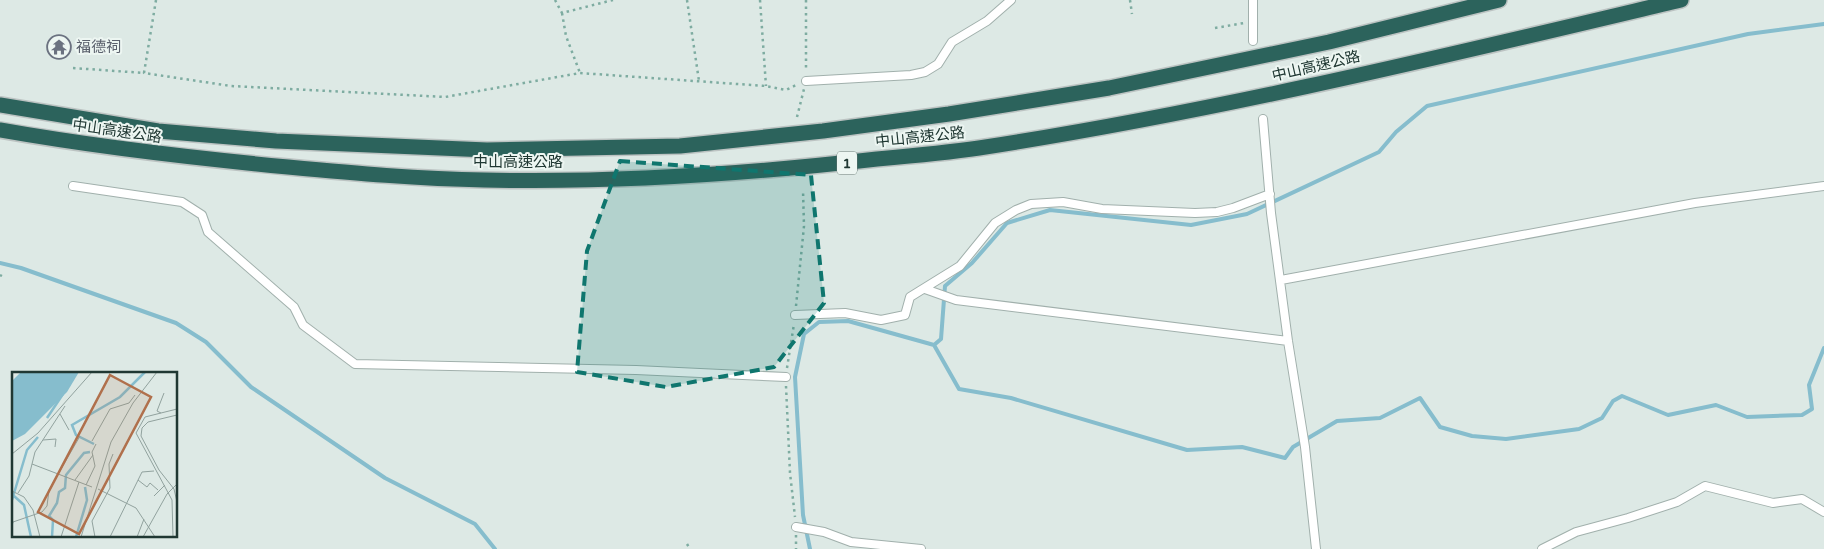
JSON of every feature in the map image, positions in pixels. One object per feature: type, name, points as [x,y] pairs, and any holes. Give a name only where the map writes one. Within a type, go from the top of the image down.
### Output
[{"type":"highway","name":"中山高速公路","points":[[0,105],[158,131],[276,141],[487,150],[680,146],[823,131],[920,118],[1109,88],[1329,42],[1499,0]]},
{"type":"highway","name":"中山高速公路","points":[[0,130],[166,155],[376,175],[485,180],[586,180],[687,176],[817,166],[977,148],[1253,98],[1681,0]]},
{"type":"lane","points":[[806,81],[911,75],[925,72],[938,64],[952,42],[987,21],[1011,0]]},
{"type":"lane","points":[[1253,0],[1253,41]]},
{"type":"lane","points":[[1263,119],[1271,207],[1288,341],[1305,447],[1316,549]]},
{"type":"lane","points":[[73,186],[182,202],[202,216],[208,232],[294,307],[303,325],[356,364],[636,370],[786,378]]},
{"type":"lane","points":[[1281,280],[1695,204],[1824,186]]},
{"type":"lane","points":[[795,315],[845,313],[881,320],[905,315],[910,297],[960,266],[995,223],[1016,210],[1031,204],[1063,202],[1102,209],[1195,213],[1217,212],[1233,208],[1270,194]]},
{"type":"lane","points":[[925,289],[956,300],[1288,341]]},
{"type":"lane","points":[[1542,549],[1576,532],[1677,502],[1705,486],[1772,503],[1802,499],[1824,512]]},
{"type":"lane","points":[[796,527],[824,532],[851,542],[921,549]]},
{"type":"path","points":[[144,73],[156,0]]},
{"type":"path","points":[[555,0],[562,13],[566,36],[580,73]]},
{"type":"path","points":[[562,13],[613,0]]},
{"type":"path","points":[[687,0],[699,81]]},
{"type":"path","points":[[760,0],[766,86]]},
{"type":"path","points":[[797,117],[806,81],[806,0]]},
{"type":"path","points":[[1130,0],[1132,14]]},
{"type":"path","points":[[1216,28],[1253,21]]},
{"type":"path","points":[[73,68],[144,73],[231,86],[445,97],[580,73],[766,86],[786,90],[806,81]]},
{"type":"path","points":[[687,544],[690,549]]},
{"type":"highlighted area","points":[[620,161],[811,175],[824,303],[774,367],[666,387],[577,372],[587,251]]},
{"type":"waterway","points":[[934,345],[941,339],[945,286],[972,263],[1007,223],[1050,210],[1191,225],[1247,214],[1379,152],[1396,132],[1427,106],[1748,34],[1824,24]]},
{"type":"waterway","points":[[0,263],[21,268],[176,323],[206,342],[251,387],[385,478],[475,524],[495,549]]},
{"type":"waterway","points":[[810,549],[803,515],[795,377],[804,334],[819,322],[848,321],[934,345],[959,389],[1011,398],[1187,450],[1242,447],[1285,458],[1293,447],[1337,421],[1380,418],[1420,398],[1440,427],[1472,436],[1506,439],[1579,429],[1602,418],[1613,401],[1622,396],[1668,415],[1716,405],[1747,417],[1802,415],[1812,409],[1809,385],[1824,348]]},
{"type":"place","name":"福德祠","points":[[59,47]]}]
